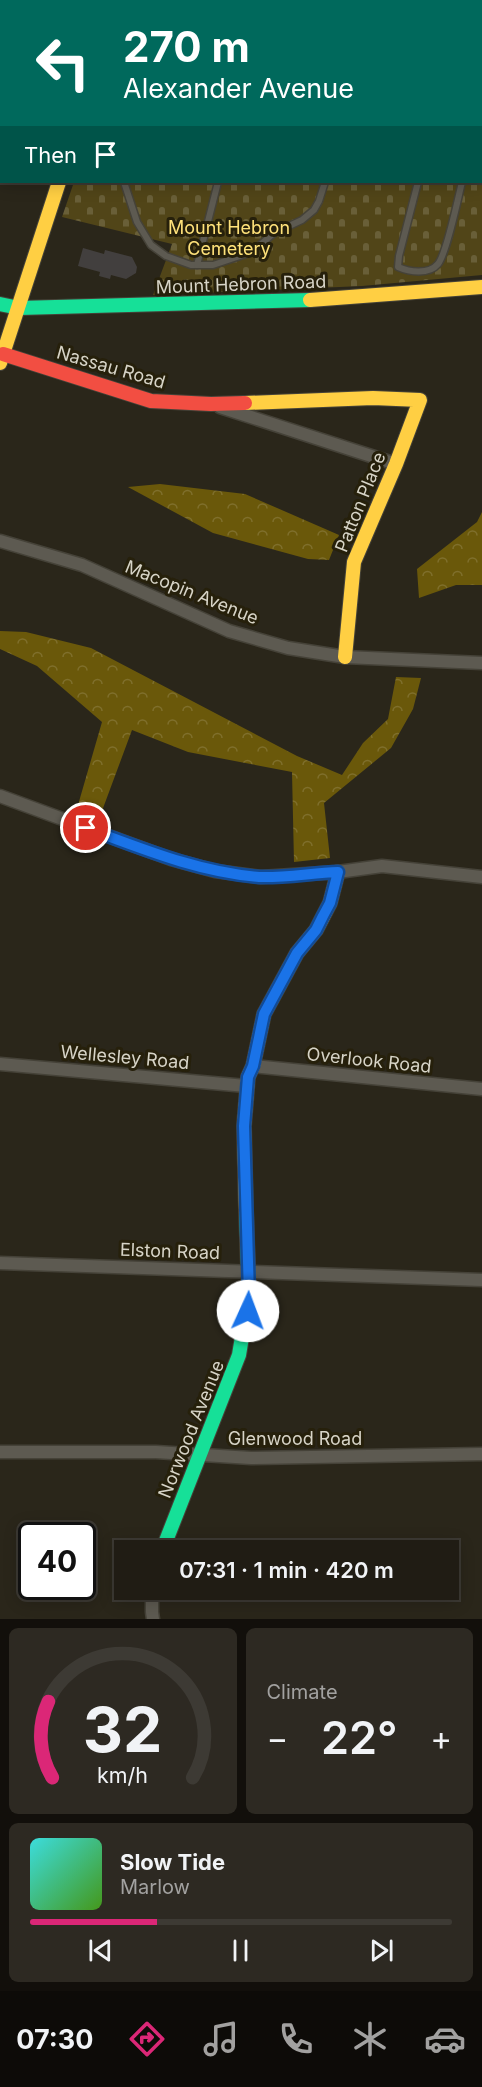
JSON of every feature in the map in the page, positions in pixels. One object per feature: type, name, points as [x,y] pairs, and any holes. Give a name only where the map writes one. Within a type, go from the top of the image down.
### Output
[{"type":"street","points":[[2,359],[59,183]]},
{"type":"street","name":"Mount Hebron Road","points":[[0,304],[19,308],[342,300],[482,287]]},
{"type":"street","name":"Nassau Road","points":[[2,359],[151,401],[211,404],[373,398],[420,400]]},
{"type":"street","name":"Patton Place","points":[[345,657],[354,562],[396,464],[420,400]]},
{"type":"street","name":"Nassau Road","points":[[211,404],[396,464]]},
{"type":"street","name":"Macopin Avenue","points":[[0,541],[82,565],[229,631],[288,648],[345,657],[482,663]]},
{"type":"street","points":[[0,796],[171,860],[215,872],[261,877],[338,872],[382,866],[482,877]]},
{"type":"street","name":"Norwood Avenue","points":[[166,1540],[239,1355],[249,1295],[244,1126],[246,1086],[253,1066],[264,1014],[297,953],[316,930],[330,903],[338,872]]},
{"type":"street","name":"Wellesley Road","points":[[0,1064],[246,1086]]},
{"type":"street","name":"Overlook Road","points":[[253,1066],[482,1089]]},
{"type":"street","name":"Elston Road","points":[[0,1263],[482,1280]]},
{"type":"street","name":"Glenwood Road","points":[[0,1452],[156,1452],[251,1458],[482,1454]]},
{"type":"street","points":[[152,1600],[153,1619]]},
{"type":"lane","points":[[124,183],[137,222],[151,245],[166,256],[191,265],[213,265],[252,252],[274,233],[302,220],[314,210],[325,183]]},
{"type":"lane","points":[[197,265],[218,183]]},
{"type":"lane","points":[[418,183],[399,256],[398,267],[409,271],[429,270],[438,264],[462,183]]},
{"type":"green space","name":"Mount Hebron Cemetery","points":[[74,183],[482,183],[482,275],[362,286],[153,295],[172,244],[62,217]]},
{"type":"green space","points":[[160,484],[245,494],[339,535],[329,560],[308,559],[213,533],[128,487]]},
{"type":"green space","points":[[482,512],[482,585],[456,585],[419,598],[417,569],[477,522]]},
{"type":"green space","points":[[0,631],[26,632],[91,648],[297,756],[342,775],[363,743],[388,719],[396,677],[421,678],[413,709],[391,748],[324,803],[330,858],[294,862],[292,772],[188,752],[132,730],[99,819],[76,812],[102,722],[37,666],[0,649]]},
{"type":"building","points":[[83,248],[104,254],[105,250],[132,257],[137,267],[136,273],[126,279],[111,275],[110,279],[99,276],[100,272],[78,266]]},
{"type":"traffic: fast","points":[[0,304],[19,308],[310,300]]},
{"type":"traffic: fast","points":[[166,1540],[239,1355],[249,1295],[246,1210]]},
{"type":"traffic: slow","points":[[0,363],[59,183]]},
{"type":"traffic: slow","points":[[310,300],[482,287]]},
{"type":"traffic: slow","points":[[245,403],[373,398],[420,400],[396,464],[354,562],[345,657]]},
{"type":"traffic: slow","points":[[246,1210],[244,1126],[248,1077],[253,1066],[264,1014],[297,953],[316,930],[330,903],[338,872]]},
{"type":"traffic: jam","points":[[3,354],[151,401],[245,403]]},
{"type":"route","points":[[86,828],[171,860],[215,872],[261,877],[338,872],[330,903],[316,930],[297,953],[264,1014],[253,1066],[246,1086],[244,1126],[248,1311]]}]
